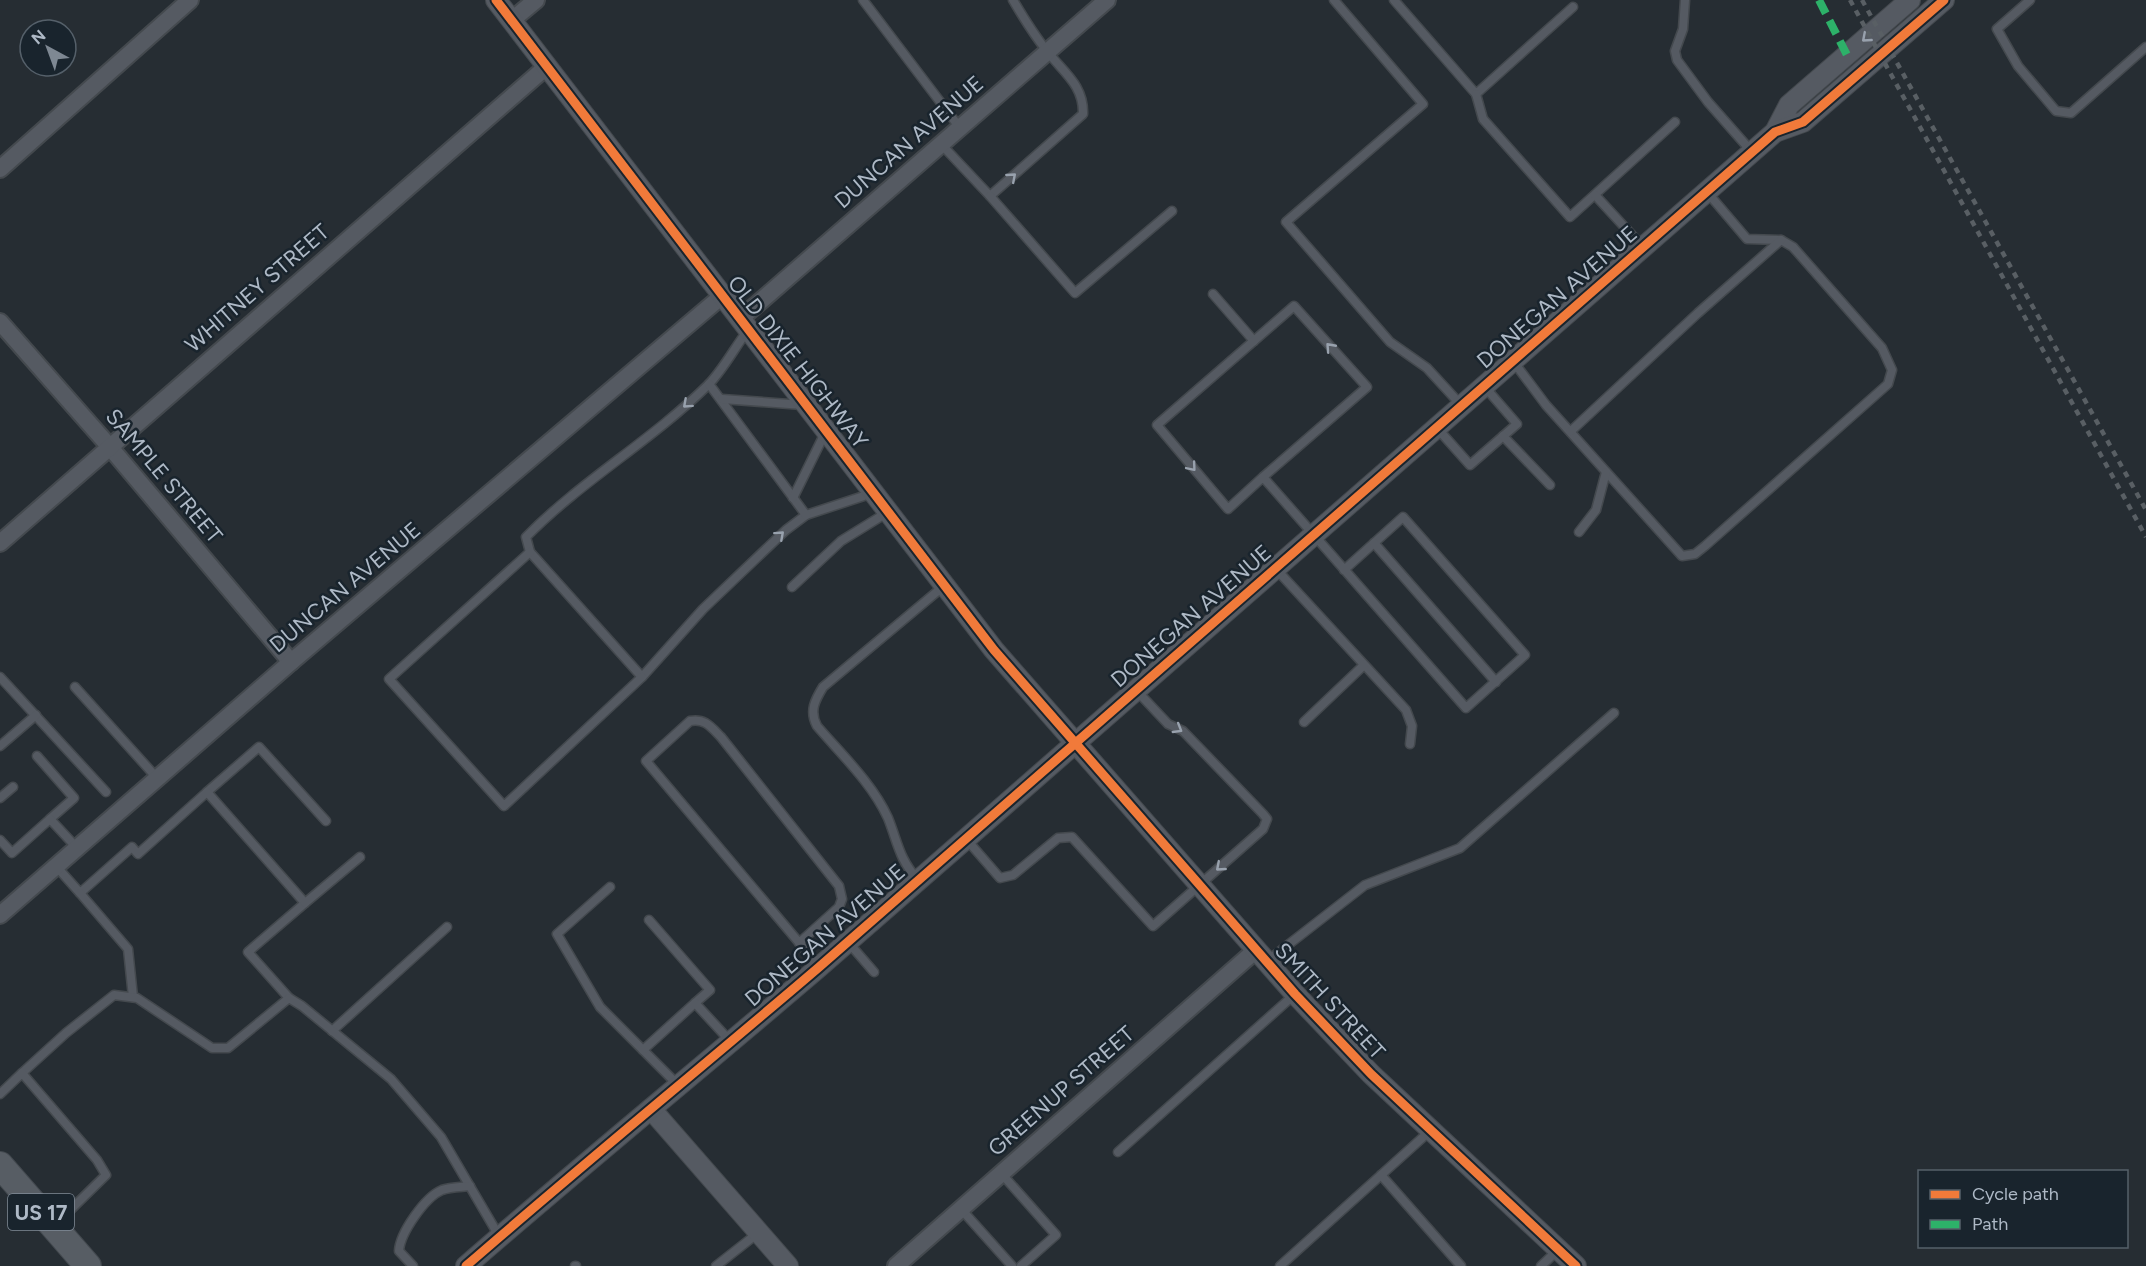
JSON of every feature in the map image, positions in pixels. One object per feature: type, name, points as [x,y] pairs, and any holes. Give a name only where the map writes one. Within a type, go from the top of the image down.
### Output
[{"type":"main road","name":"US 17","points":[[0,1165],[53,1226],[81,1264]]},
{"type":"street","points":[[0,170],[189,0]]},
{"type":"street","name":"OLD DIXIE HIGHWAY","points":[[496,0],[545,68],[994,650],[1076,743]]},
{"type":"street","points":[[512,20],[536,0]]},
{"type":"street","name":"DUNCAN AVENUE","points":[[744,324],[941,144],[1107,0]]},
{"type":"street","name":"DONEGAN AVENUE","points":[[1775,132],[1789,105],[1910,0]]},
{"type":"street","name":"DONEGAN AVENUE","points":[[466,1266],[820,966],[1775,132],[1803,122],[1944,0]]},
{"type":"street","name":"WHITNEY STREET","points":[[0,543],[545,68]]},
{"type":"street","name":"DUNCAN AVENUE","points":[[0,915],[291,662],[722,296]]},
{"type":"street","name":"SAMPLE STREET","points":[[0,322],[109,446],[291,662]]},
{"type":"street","name":"SMITH STREET","points":[[1076,743],[1261,956],[1371,1074],[1576,1266]]},
{"type":"street","name":"GREENUP STREET","points":[[896,1266],[1001,1173],[1261,956]]},
{"type":"street","points":[[651,1109],[788,1266]]},
{"type":"lane","points":[[863,0],[960,128]]},
{"type":"lane","points":[[990,196],[1083,114],[1080,92],[1073,79],[1047,52],[1013,0]]},
{"type":"lane","points":[[1334,0],[1423,104],[1286,222],[1390,342],[1427,368],[1462,406]]},
{"type":"lane","points":[[1394,0],[1476,94],[1483,119],[1570,217],[1675,122]]},
{"type":"lane","points":[[1685,0],[1683,29],[1675,51],[1677,60],[1697,88],[1752,152]]},
{"type":"lane","points":[[2030,0],[1997,29],[2018,66],[2056,111],[2071,113],[2146,47]]},
{"type":"lane","points":[[1476,94],[1573,7]]},
{"type":"lane","points":[[941,144],[1075,293],[1172,211]]},
{"type":"lane","points":[[1513,361],[1546,405],[1682,556],[1695,554],[1888,384],[1892,370],[1882,348],[1793,247],[1781,240],[1748,239],[1707,192]]},
{"type":"lane","points":[[1595,195],[1643,248]]},
{"type":"lane","points":[[1571,431],[1698,313],[1781,240]]},
{"type":"lane","points":[[1213,294],[1254,340]]},
{"type":"lane","points":[[1294,306],[1367,387],[1263,477],[1228,509],[1157,425],[1294,306]]},
{"type":"lane","points":[[642,677],[530,552],[526,537],[550,512],[665,424],[709,384],[744,324]]},
{"type":"lane","points":[[709,384],[806,515]]},
{"type":"lane","points":[[1437,428],[1470,465],[1503,436],[1517,423],[1484,386]]},
{"type":"lane","points":[[722,399],[807,405]]},
{"type":"lane","points":[[793,498],[826,431]]},
{"type":"lane","points":[[1503,436],[1550,485]]},
{"type":"lane","points":[[1579,532],[1596,510],[1606,472]]},
{"type":"lane","points":[[1263,477],[1313,536],[1466,708],[1526,655],[1403,517],[1344,570]]},
{"type":"lane","points":[[530,552],[389,679],[504,806],[642,677],[703,609],[756,558],[806,515],[874,493]]},
{"type":"lane","points":[[792,586],[841,541],[889,512]]},
{"type":"lane","points":[[1374,543],[1496,682]]},
{"type":"lane","points":[[1275,568],[1406,710],[1412,726],[1410,744]]},
{"type":"lane","points":[[918,880],[901,856],[887,818],[866,783],[817,726],[813,718],[813,708],[824,687],[945,585]]},
{"type":"lane","points":[[1304,722],[1364,665]]},
{"type":"lane","points":[[0,677],[106,792]]},
{"type":"lane","points":[[75,687],[157,778]]},
{"type":"lane","points":[[966,839],[1000,878],[1013,875],[1058,838],[1072,837],[1153,926],[1263,829],[1267,819],[1184,731],[1168,723],[1136,690]]},
{"type":"lane","points":[[1261,956],[1365,885],[1460,848],[1614,713]]},
{"type":"lane","points":[[0,746],[36,715]]},
{"type":"lane","points":[[799,943],[839,907],[842,899],[839,886],[721,737],[708,723],[698,719],[690,721],[646,761],[799,943],[820,966]]},
{"type":"lane","points":[[80,893],[132,847],[138,854],[259,747],[326,821]]},
{"type":"lane","points":[[0,840],[12,853],[74,798],[37,756]]},
{"type":"lane","points":[[0,798],[13,787]]},
{"type":"lane","points":[[207,792],[305,903]]},
{"type":"lane","points":[[50,819],[77,848]]},
{"type":"lane","points":[[360,857],[248,952],[289,998],[391,1079],[441,1137],[500,1237]]},
{"type":"lane","points":[[56,866],[128,949],[133,997]]},
{"type":"lane","points":[[610,887],[557,934],[600,1007],[679,1087]]},
{"type":"lane","points":[[643,1050],[710,990],[649,920]]},
{"type":"lane","points":[[332,1030],[447,927]]},
{"type":"lane","points":[[848,941],[874,972]]},
{"type":"lane","points":[[1118,1152],[1295,994]]},
{"type":"lane","points":[[0,1094],[114,995],[133,997],[212,1048],[228,1048],[289,998]]},
{"type":"lane","points":[[695,1003],[731,1042]]},
{"type":"lane","points":[[22,1073],[97,1160],[106,1175],[53,1226]]},
{"type":"lane","points":[[1280,1266],[1431,1130]]},
{"type":"lane","points":[[1001,1173],[1056,1234],[1020,1266]]},
{"type":"lane","points":[[1381,1175],[1461,1266]]},
{"type":"lane","points":[[413,1266],[399,1251],[399,1240],[405,1228],[442,1190],[470,1186]]},
{"type":"lane","points":[[961,1209],[1012,1266]]},
{"type":"lane","points":[[716,1266],[759,1233]]},
{"type":"lane","points":[[1541,1266],[1559,1250]]},
{"type":"railway","points":[[1850,0],[2146,537]]},
{"type":"railway","points":[[1862,0],[2146,510]]},
{"type":"marked path","points":[[1819,0],[1847,55]]},
{"type":"cycle path","points":[[496,0],[994,650],[1295,994],[1371,1074],[1576,1266]]},
{"type":"cycle path","points":[[466,1266],[818,968],[1775,132],[1803,122],[1944,0]]}]
